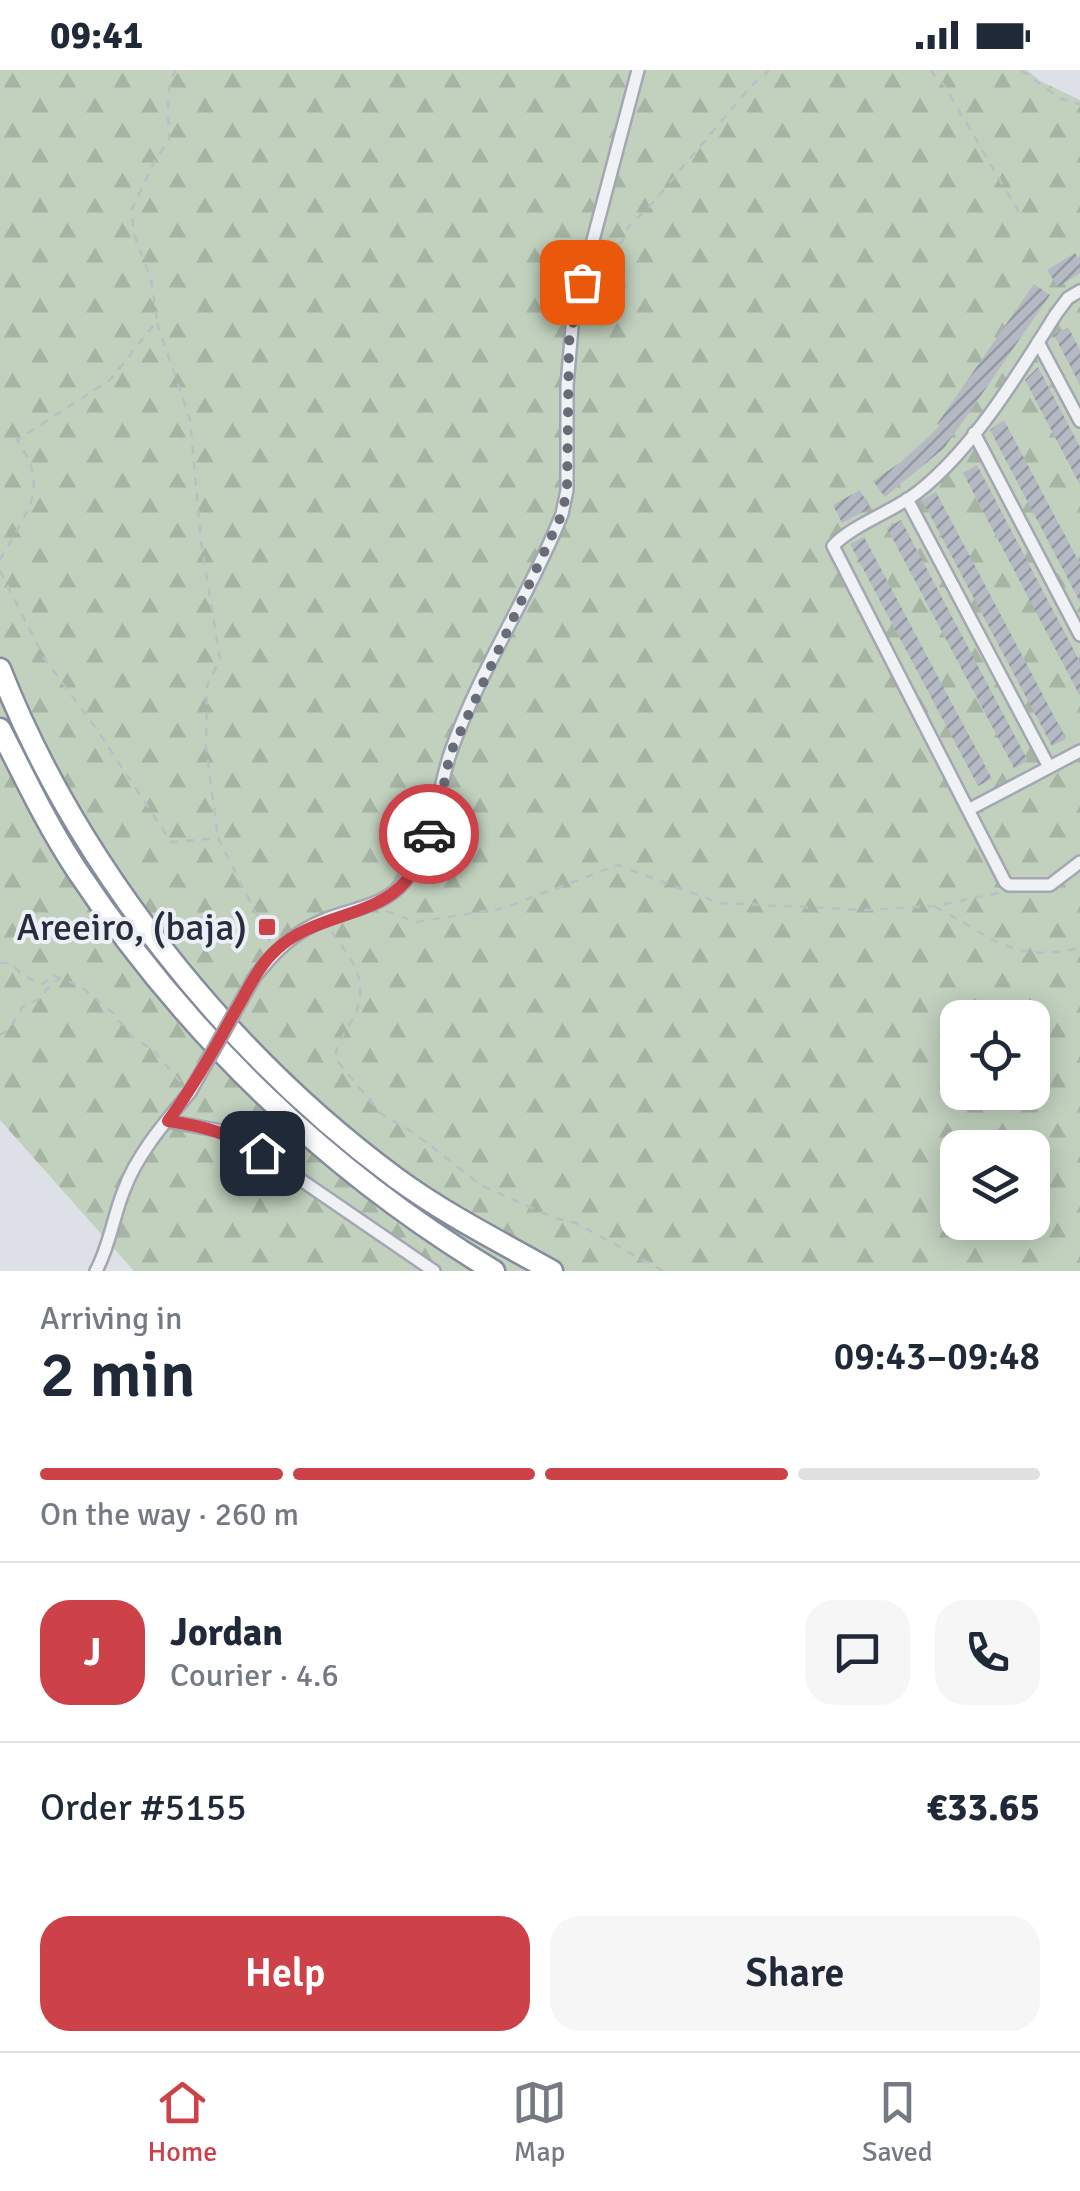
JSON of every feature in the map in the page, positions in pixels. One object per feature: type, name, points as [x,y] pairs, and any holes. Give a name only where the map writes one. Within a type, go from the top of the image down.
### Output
[{"type":"highway","points":[[0,670],[16,710],[96,857],[198,994],[302,1101],[395,1177],[552,1271]]},
{"type":"highway","points":[[0,729],[76,868],[183,1011],[286,1118],[374,1192],[494,1271]]},
{"type":"street","points":[[96,1271],[107,1250],[124,1187],[136,1163],[189,1093],[254,978],[275,951],[324,920],[371,905],[395,891],[414,868],[440,804],[450,754],[562,514],[567,490],[569,342],[638,70]]},
{"type":"street","points":[[1080,291],[1068,298],[974,434],[946,466],[908,499],[833,546],[1009,886],[1050,886],[1080,862]]},
{"type":"street","points":[[1038,342],[1080,421]]},
{"type":"street","points":[[974,434],[1080,635]]},
{"type":"street","points":[[908,499],[1048,767]]},
{"type":"street","points":[[968,810],[1080,751]]},
{"type":"street","points":[[168,1121],[241,1139],[434,1271]]},
{"type":"path","points":[[176,70],[169,91],[169,142],[156,156],[132,209],[133,232],[151,278],[156,321],[190,418],[201,542],[220,659],[207,686],[206,748],[218,838],[275,951]]},
{"type":"path","points":[[591,247],[622,242],[638,214],[649,207],[751,86],[770,70]]},
{"type":"path","points":[[930,70],[944,85],[1021,216]]},
{"type":"path","points":[[1022,70],[1061,99],[1080,104]]},
{"type":"path","points":[[0,560],[36,495],[31,460],[17,440],[110,380],[156,321]]},
{"type":"path","points":[[0,570],[44,658],[172,842],[218,838]]},
{"type":"path","points":[[371,905],[416,922],[486,911],[504,908],[618,865],[719,903],[866,910],[934,906],[999,893]]},
{"type":"path","points":[[934,906],[1004,946],[1036,955],[1080,948]]},
{"type":"path","points":[[324,920],[354,963],[363,986],[356,1013],[336,1044],[335,1058],[380,1113],[414,1133],[482,1186],[576,1223],[663,1271]]},
{"type":"path","points":[[0,963],[10,963],[24,976],[44,984],[54,975],[80,986],[113,1013],[133,1037],[154,1051],[189,1093]]},
{"type":"path","points":[[0,1036],[10,1029],[22,1007],[40,999],[51,983],[62,978]]},
{"type":"green space","points":[[0,70],[1027,70],[1040,81],[1080,100],[1080,1271],[134,1271],[0,1120]]},
{"type":"building","points":[[1075,253],[1080,273],[1058,287],[1047,270]]},
{"type":"building","points":[[1034,284],[1050,295],[971,410],[944,448],[885,497],[873,481],[901,462],[940,426],[937,424]]},
{"type":"building","points":[[1068,327],[1080,350],[1080,385],[1054,335]]},
{"type":"building","points":[[1038,367],[1080,447],[1080,485],[1025,380]]},
{"type":"building","points":[[1004,420],[1080,564],[1080,602],[990,430]]},
{"type":"building","points":[[977,465],[1080,662],[1080,696],[963,473]]},
{"type":"building","points":[[860,490],[870,508],[842,523],[833,505]]},
{"type":"building","points":[[936,492],[1066,739],[1052,746],[922,500]]},
{"type":"building","points":[[901,520],[1028,761],[1014,768],[887,528]]},
{"type":"building","points":[[864,537],[992,779],[978,786],[850,544]]},
{"type":"way so far","points":[[429,834],[440,804],[450,754],[562,514],[567,490],[569,342],[582,282]]},
{"type":"place","name":"Areeiro, (baja)","points":[[267,927]]},
{"type":"route","points":[[262,1153],[241,1139],[216,1130],[168,1121],[190,1092],[254,978],[275,951],[324,920],[386,898],[404,884],[429,834]]}]
